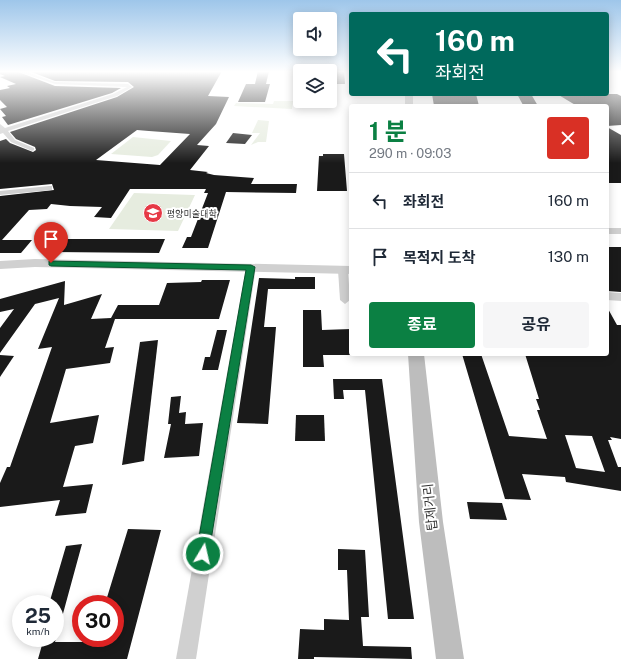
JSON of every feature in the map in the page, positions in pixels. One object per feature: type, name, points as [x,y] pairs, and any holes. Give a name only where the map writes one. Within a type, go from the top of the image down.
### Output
[{"type":"main road","name":"탑제거리","points":[[416,356],[431,522],[450,659]]},
{"type":"street","points":[[1,130],[93,102]]},
{"type":"street","points":[[1,130],[13,141],[32,149]]},
{"type":"street","points":[[0,193],[49,188]]},
{"type":"street","points":[[609,231],[621,231]]},
{"type":"street","points":[[0,265],[36,263],[347,270],[345,300]]},
{"type":"street","points":[[186,659],[251,267]]},
{"type":"street","points":[[609,296],[621,297]]},
{"type":"shaded area","points":[[274,102],[293,102],[292,109],[234,106],[236,103],[273,104]]},
{"type":"shaded area","points":[[258,120],[269,121],[266,142],[258,142],[251,145],[260,133],[252,133]]},
{"type":"shaded area","points":[[133,137],[171,141],[158,155],[152,157],[111,154]]},
{"type":"shaded area","points":[[134,193],[195,195],[178,231],[109,229]]},
{"type":"building","points":[[2,102],[84,102],[8,125],[2,117],[6,116],[0,109],[7,107]]},
{"type":"building","points":[[102,102],[227,102],[216,124],[197,145],[209,146],[190,170],[208,172],[206,173],[214,175],[254,178],[251,184],[297,184],[296,193],[226,192],[208,248],[182,248],[187,237],[191,237],[208,193],[204,193],[206,189],[130,189],[111,218],[94,217],[102,207],[51,204],[47,209],[29,210],[2,240],[32,240],[21,253],[0,253],[0,196],[54,190],[52,184],[0,189],[0,141],[6,139],[10,143],[33,152],[36,150],[35,147],[16,139],[10,132]],"holes":[[[137,130],[190,134],[160,165],[96,160]]]},
{"type":"building","points":[[433,102],[478,102],[478,104],[434,104]]},
{"type":"building","points":[[521,102],[536,102],[537,104],[522,104]]},
{"type":"building","points":[[570,102],[621,102],[621,125],[609,126],[609,104],[574,104]]},
{"type":"building","points":[[609,128],[621,135],[621,183],[609,183]]},
{"type":"building","points":[[233,133],[252,135],[245,144],[226,143]]},
{"type":"building","points":[[323,154],[344,154],[347,191],[317,191],[319,156],[323,156]]},
{"type":"building","points":[[63,239],[165,239],[159,253],[53,252]]},
{"type":"building","points":[[609,247],[621,247],[621,292],[609,291]]},
{"type":"building","points":[[295,277],[315,277],[315,289],[268,289],[264,327],[276,327],[268,424],[237,423],[259,278],[295,279]]},
{"type":"building","points":[[202,280],[230,280],[219,319],[115,319],[105,348],[114,347],[110,363],[66,369],[50,423],[99,415],[93,443],[75,446],[63,487],[93,484],[86,513],[55,516],[60,500],[0,507],[0,483],[7,467],[10,467],[52,347],[38,349],[59,298],[35,304],[0,353],[0,328],[14,309],[0,312],[0,299],[65,281],[64,305],[102,294],[91,319],[111,318],[118,305],[159,305],[167,283],[201,282]]},
{"type":"building","points":[[303,310],[321,310],[322,330],[349,329],[349,355],[323,355],[324,367],[303,367]]},
{"type":"building","points":[[609,311],[617,325],[621,325],[621,439],[610,437],[612,440],[608,440],[618,467],[621,467],[621,491],[566,482],[565,477],[522,474],[531,500],[505,499],[463,356],[482,356],[509,436],[547,439],[537,410],[540,410],[536,399],[539,399],[526,356],[609,356]],"holes":[[[565,435],[592,436],[605,472],[576,468]]]},
{"type":"building","points":[[217,330],[227,330],[218,370],[202,370],[205,357],[210,357]]},
{"type":"building","points":[[158,340],[144,461],[122,465],[140,342]]},
{"type":"building","points":[[0,355],[14,356],[0,377]]},
{"type":"building","points":[[333,379],[382,379],[414,619],[388,619],[365,390],[343,390],[344,399],[334,399]]},
{"type":"building","points":[[181,396],[179,413],[186,412],[185,424],[203,423],[199,456],[164,458],[171,424],[168,424],[171,397]]},
{"type":"building","points":[[296,415],[324,415],[325,441],[295,441]]},
{"type":"building","points":[[467,502],[502,503],[507,520],[470,519]]},
{"type":"building","points":[[128,529],[161,530],[127,659],[38,659],[41,647],[64,647],[64,642],[72,642],[72,647],[124,647],[124,595],[108,595]]},
{"type":"building","points":[[82,544],[64,610],[64,595],[52,595],[66,546]]},
{"type":"building","points":[[338,549],[365,550],[369,617],[361,617],[363,646],[411,647],[412,659],[314,657],[314,659],[298,659],[300,629],[324,630],[324,619],[349,620],[347,570],[338,570]]},
{"type":"place","name":"평양미술대학","points":[[153,213]]},
{"type":"route","points":[[51,263],[251,267],[203,554]]}]
